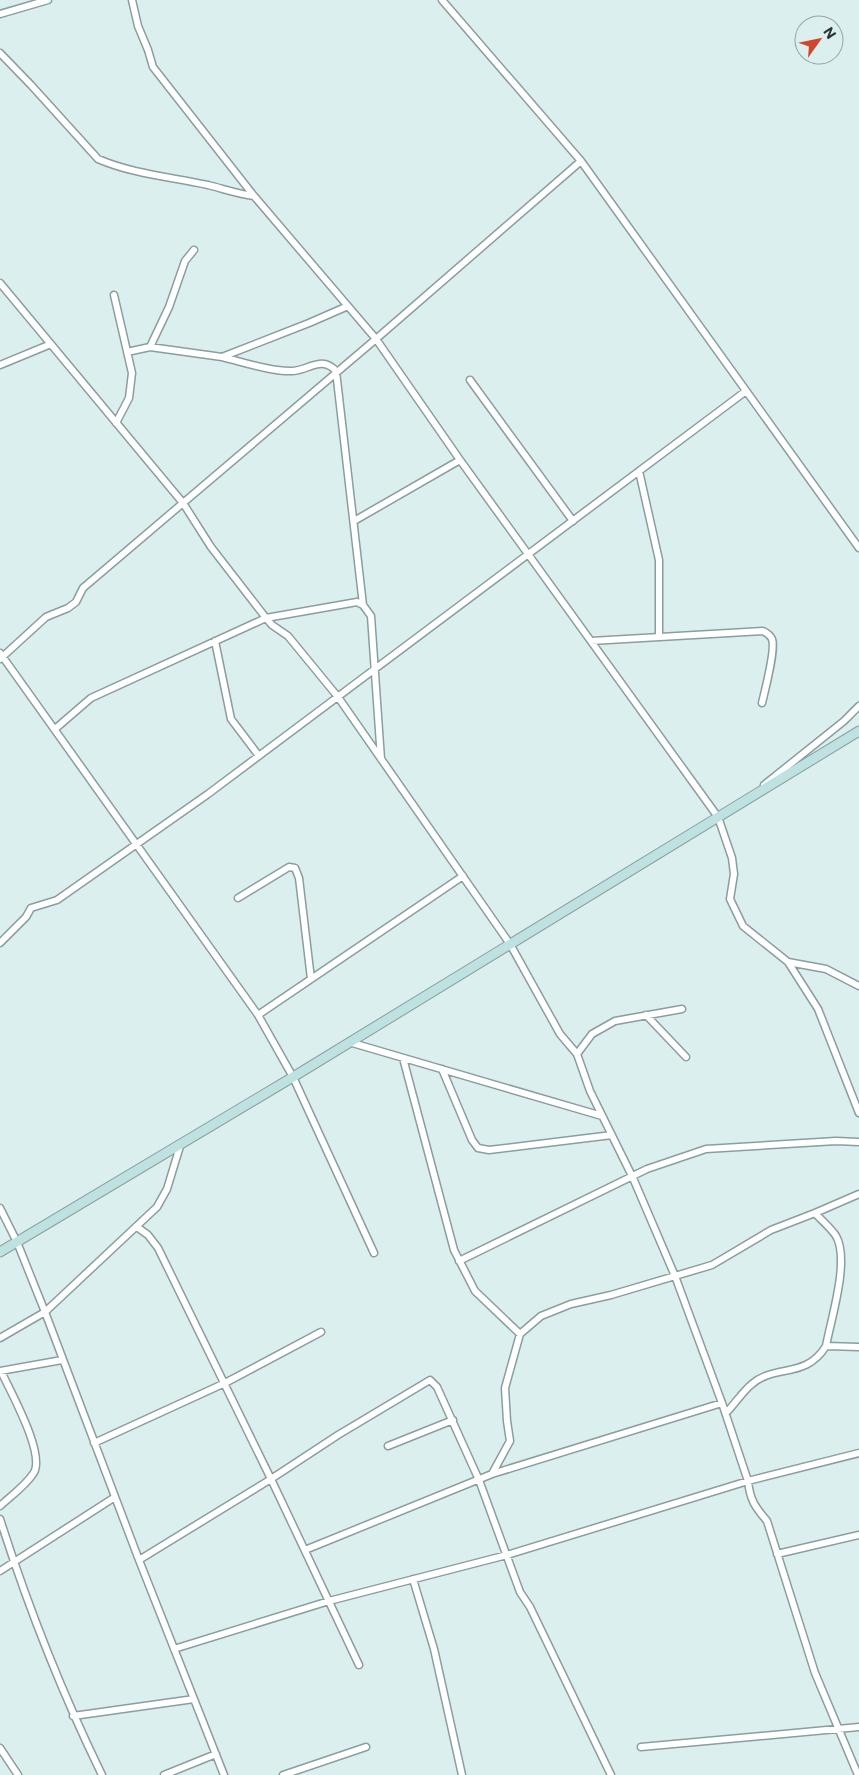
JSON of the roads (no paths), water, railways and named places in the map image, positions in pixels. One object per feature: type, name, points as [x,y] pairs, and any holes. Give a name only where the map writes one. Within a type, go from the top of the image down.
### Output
[{"type":"street","points":[[0,14],[48,0]]},
{"type":"street","points":[[132,0],[138,26],[153,67],[254,196],[376,338],[460,460],[718,817],[732,858],[734,874],[730,899],[743,926],[788,962],[818,1009],[859,1113]]},
{"type":"street","points":[[442,0],[580,161],[859,548]]},
{"type":"street","points":[[0,53],[32,84],[98,160],[145,173],[254,196]]},
{"type":"street","points":[[374,1253],[293,1077],[258,1015],[1,656],[46,617],[68,608],[76,602],[83,588],[580,161]]},
{"type":"street","points":[[150,347],[169,307],[185,261],[194,250]]},
{"type":"street","points":[[0,283],[183,503],[211,547],[272,626],[288,636],[338,697],[510,944],[560,1034],[576,1054],[590,1091],[633,1178],[675,1276],[726,1413],[752,1499],[767,1521],[815,1673],[858,1775]]},
{"type":"street","points":[[114,295],[132,373],[129,398],[116,423]]},
{"type":"street","points":[[222,357],[309,324],[348,306]]},
{"type":"street","points":[[0,365],[50,344]]},
{"type":"street","points":[[127,352],[150,347],[222,357],[258,366],[293,371],[315,364],[326,363],[336,371],[363,605]]},
{"type":"street","points":[[470,380],[573,520]]},
{"type":"street","points":[[0,943],[26,917],[31,908],[57,900],[259,756],[746,391]]},
{"type":"street","points":[[354,521],[460,460]]},
{"type":"street","points":[[639,471],[659,560],[659,637]]},
{"type":"street","points":[[55,729],[91,698],[266,618],[357,602],[363,605],[371,616],[381,759]]},
{"type":"street","points":[[591,641],[768,633],[772,640],[773,649],[762,703]]},
{"type":"street","points":[[215,641],[231,719],[259,756]]},
{"type":"street","points":[[744,801],[844,721],[859,706]]},
{"type":"street","points":[[0,1252],[293,1077],[859,731]]},
{"type":"street","points":[[238,898],[289,867],[295,868],[299,878],[312,979]]},
{"type":"street","points":[[258,1015],[462,876]]},
{"type":"street","points":[[788,962],[826,969],[859,986]]},
{"type":"street","points":[[576,1054],[592,1034],[615,1021],[682,1009]]},
{"type":"street","points":[[646,1015],[686,1056]]},
{"type":"street","points":[[349,1042],[602,1116]]},
{"type":"street","points":[[403,1058],[454,1250],[475,1291],[520,1334]]},
{"type":"street","points":[[442,1069],[472,1140],[478,1148],[489,1150],[612,1135]]},
{"type":"street","points":[[459,1261],[633,1178],[647,1169],[706,1150],[836,1141],[859,1142]]},
{"type":"street","points":[[0,1338],[45,1312],[157,1207],[167,1189],[181,1143]]},
{"type":"street","points":[[492,1474],[510,1441],[505,1388],[520,1334],[541,1316],[570,1304],[610,1295],[712,1265],[771,1230],[859,1194]]},
{"type":"street","points":[[0,1208],[17,1242],[45,1312],[139,1560],[224,1775]]},
{"type":"street","points":[[726,1413],[752,1383],[766,1376],[805,1366],[819,1357],[826,1346],[841,1270],[842,1251],[836,1236],[816,1213]]},
{"type":"street","points":[[137,1226],[148,1235],[158,1248],[225,1383],[359,1665]]},
{"type":"street","points":[[94,1443],[225,1383],[321,1332]]},
{"type":"street","points":[[826,1346],[859,1347]]},
{"type":"street","points":[[0,1506],[34,1473],[37,1461],[34,1444],[0,1371],[62,1360]]},
{"type":"street","points":[[139,1560],[271,1479],[338,1435],[430,1380],[437,1387],[479,1480],[520,1592],[530,1607],[611,1775]]},
{"type":"street","points":[[305,1550],[492,1474],[722,1403]]},
{"type":"street","points":[[388,1446],[453,1420]]},
{"type":"street","points":[[174,1648],[329,1601],[507,1555],[748,1481],[859,1453]]},
{"type":"street","points":[[0,1571],[115,1497]]},
{"type":"street","points":[[0,1519],[14,1562],[74,1716],[102,1775]]},
{"type":"street","points":[[777,1554],[859,1535]]},
{"type":"street","points":[[412,1579],[434,1649],[462,1775]]},
{"type":"street","points":[[74,1716],[194,1699]]},
{"type":"street","points":[[641,1747],[859,1727]]},
{"type":"street","points":[[282,1775],[366,1747]]},
{"type":"street","points":[[0,1748],[18,1775]]},
{"type":"street","points":[[164,1775],[216,1754]]}]
